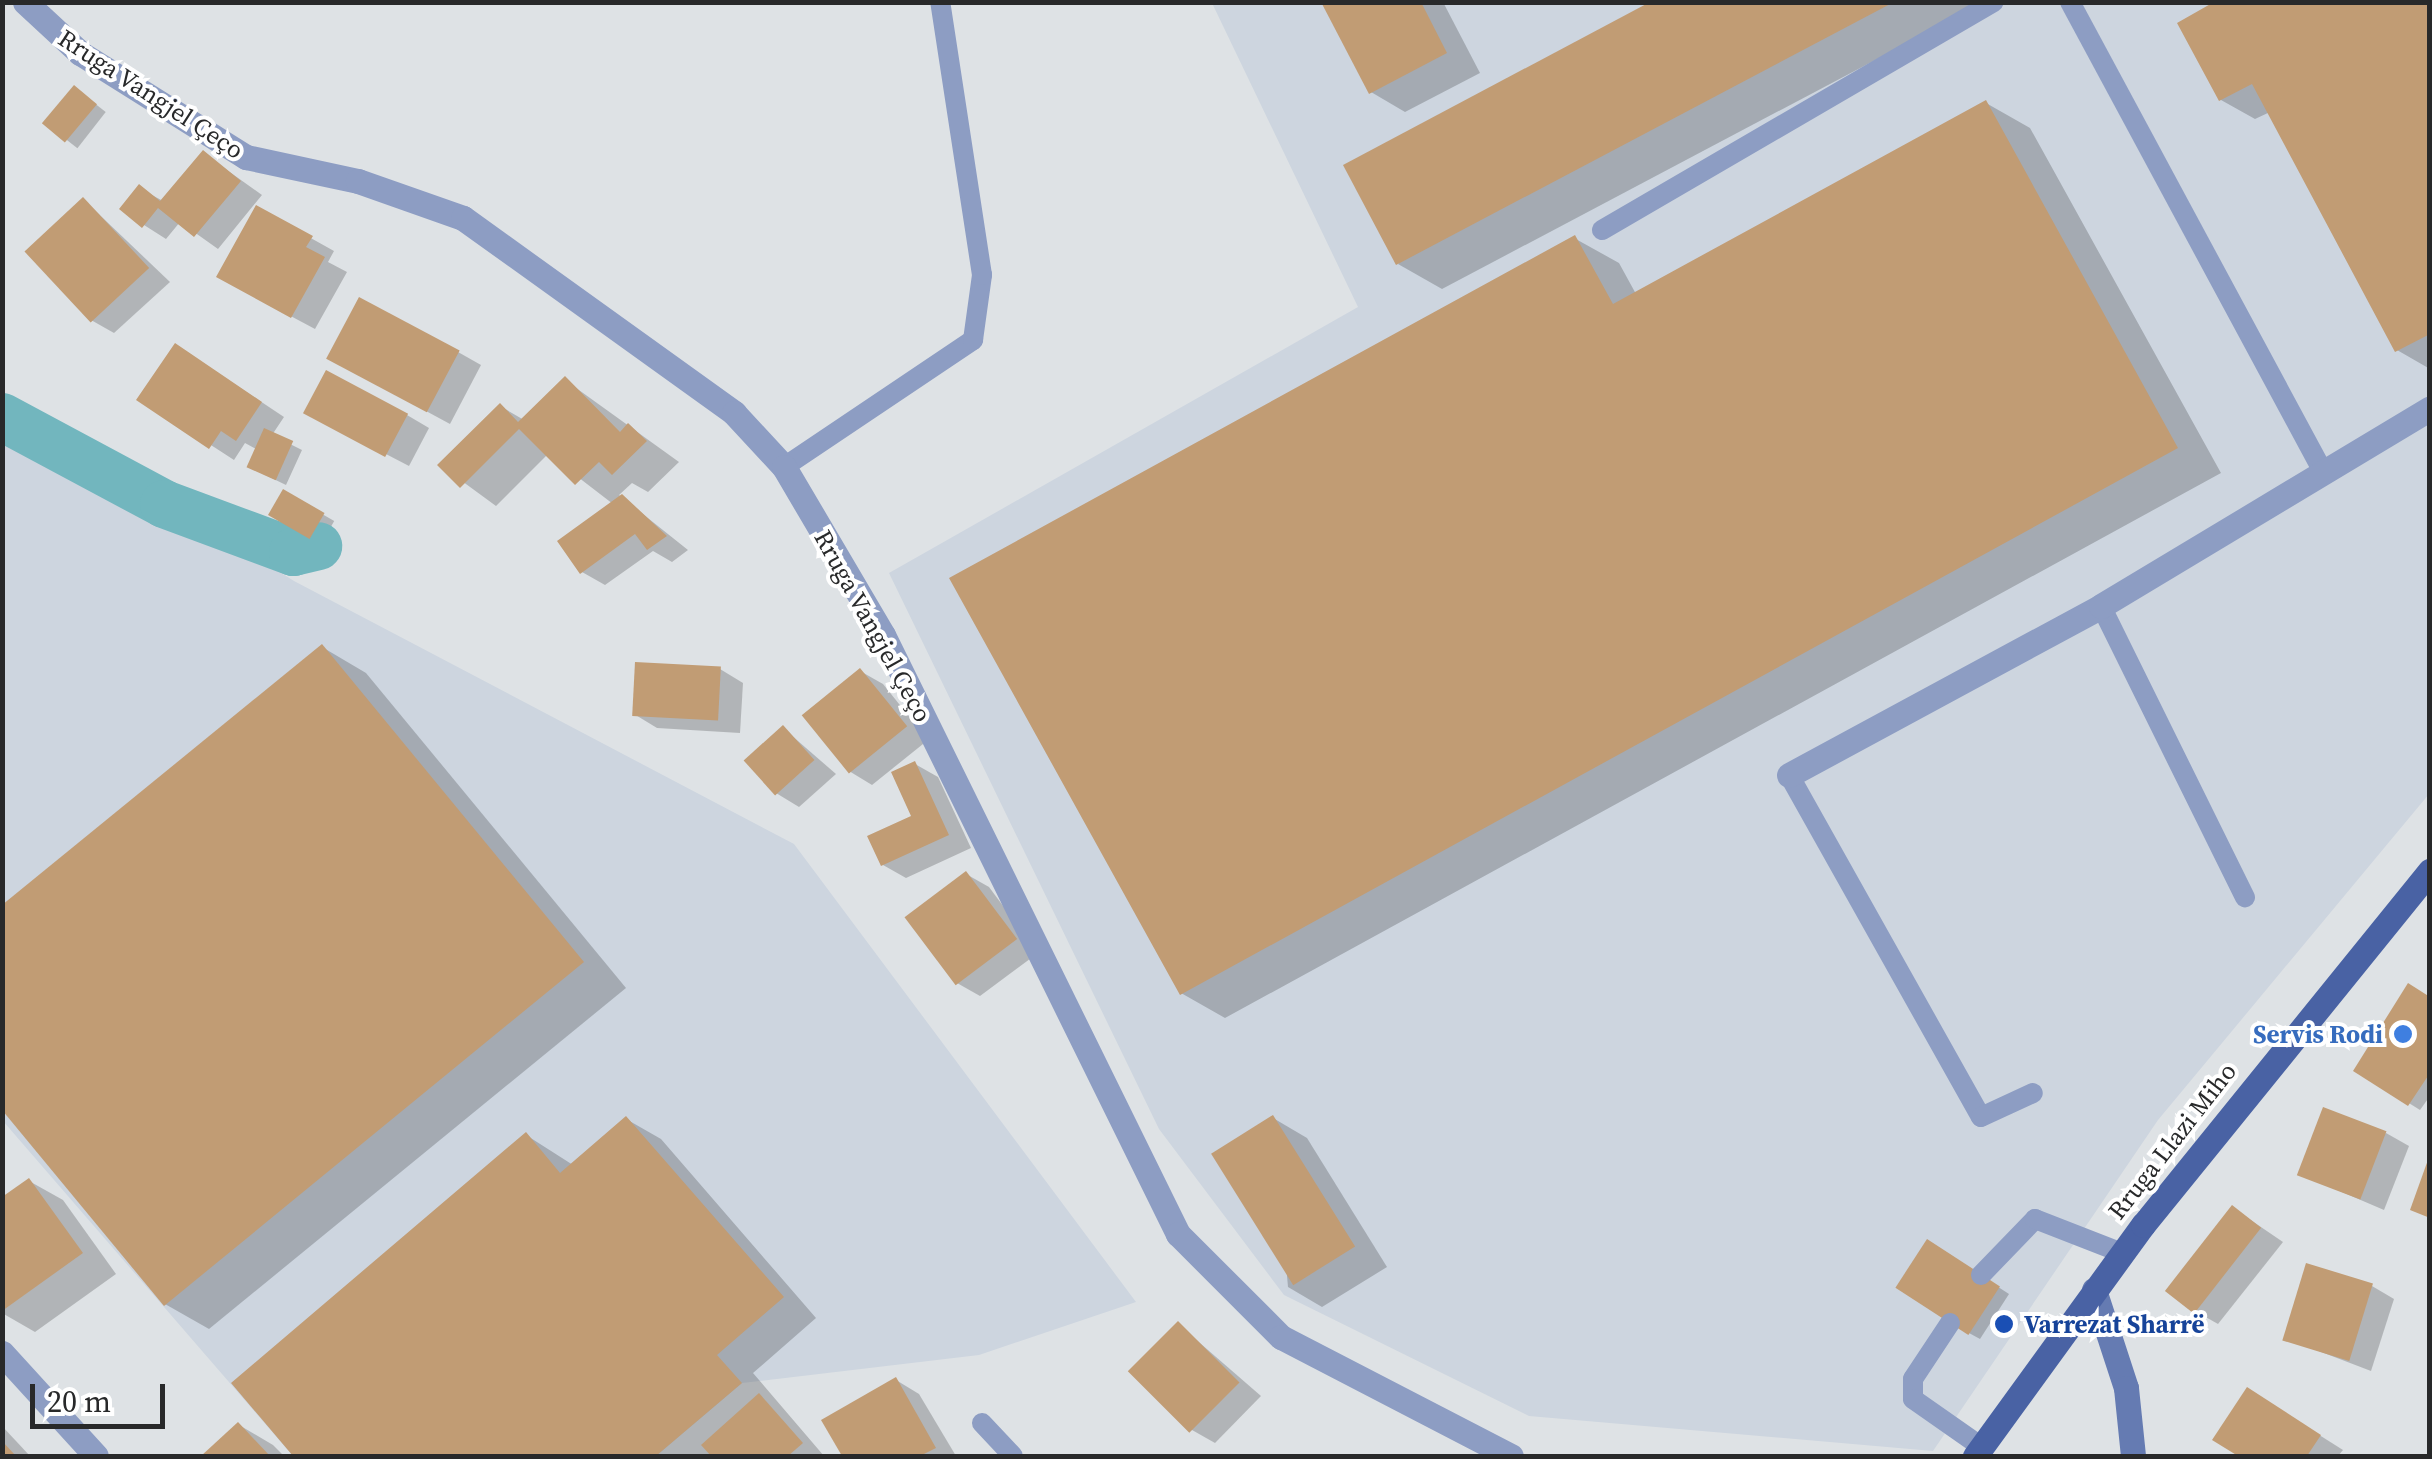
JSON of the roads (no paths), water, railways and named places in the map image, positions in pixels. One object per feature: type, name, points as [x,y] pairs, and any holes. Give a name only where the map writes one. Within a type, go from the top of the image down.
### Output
[{"type":"main road","name":"Rruga Llazi Miho","points":[[1977,1451],[2122,1253],[2430,871]]},
{"type":"street","name":"Rruga Vangjel Çeço","points":[[25,2],[80,53],[246,157],[358,182],[463,218],[670,361],[784,467],[883,635],[1178,1234],[1281,1337],[1502,1456],[1511,1456]]},
{"type":"street","points":[[1789,775],[2100,606],[2321,468],[2430,408]]},
{"type":"street","points":[[2094,1290],[2126,1388],[2133,1456]]},
{"type":"street","points":[[2,1353],[96,1456]]},
{"type":"lane","points":[[784,467],[972,340],[982,275],[940,2]]},
{"type":"lane","points":[[1602,230],[1994,2]]},
{"type":"lane","points":[[2070,2],[2321,468]]},
{"type":"lane","points":[[2100,606],[2246,896]]},
{"type":"lane","points":[[1789,775],[1981,1117],[2033,1093]]},
{"type":"lane","points":[[1981,1274],[2034,1218],[2122,1253]]},
{"type":"lane","points":[[1950,1323],[1913,1379],[1913,1398],[1977,1451]]},
{"type":"lane","points":[[982,1424],[1014,1456]]},
{"type":"waterway","points":[[2,417],[164,504],[293,552],[318,546]]},
{"type":"place","name":"Servis Rodi","points":[[2403,1034]]},
{"type":"place","name":"Varrezat Sharrë","points":[[2004,1324]]}]
